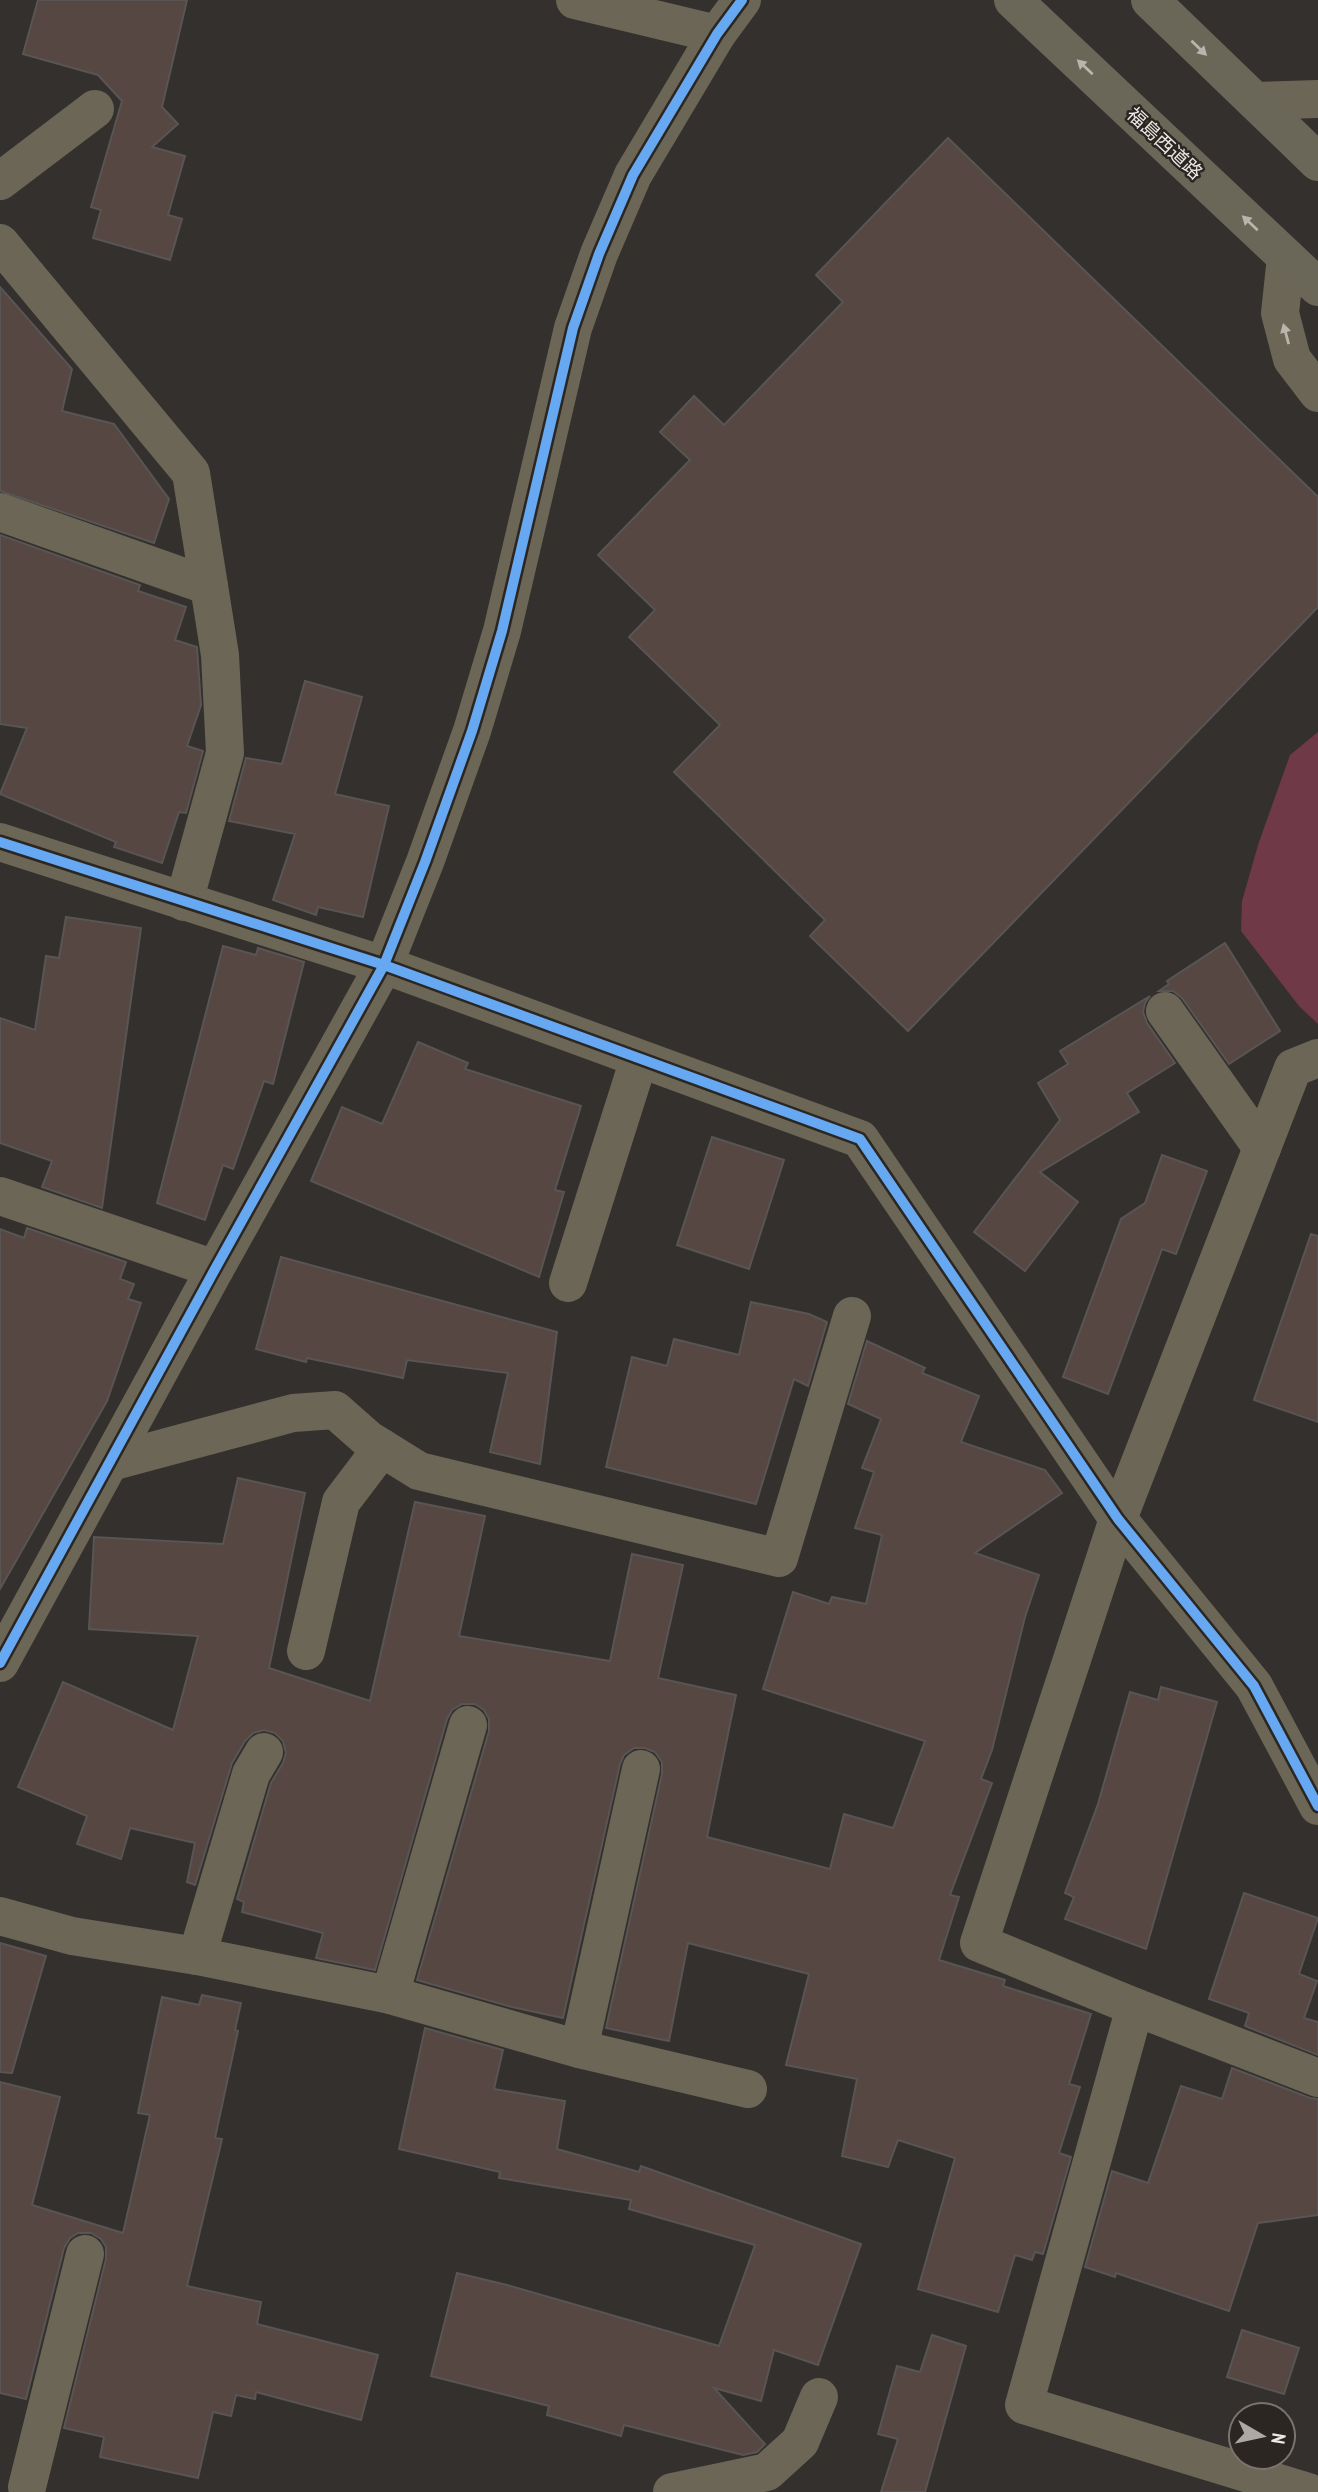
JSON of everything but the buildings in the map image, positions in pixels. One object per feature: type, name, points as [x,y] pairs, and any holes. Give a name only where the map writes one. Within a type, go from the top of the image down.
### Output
[{"type":"highway","name":"福島西道路","points":[[1013,0],[1318,287]]},
{"type":"highway","points":[[1150,0],[1318,162]]},
{"type":"street","points":[[575,0],[717,34]]},
{"type":"street","points":[[0,1663],[384,965],[425,862],[472,731],[502,631],[573,328],[599,254],[633,175],[717,34],[742,0]]},
{"type":"street","points":[[1255,101],[1318,99]]},
{"type":"street","points":[[0,181],[95,109]]},
{"type":"street","points":[[0,243],[191,473],[220,655],[225,752],[184,902]]},
{"type":"street","points":[[1286,257],[1280,313],[1292,359],[1318,393]]},
{"type":"street","points":[[0,512],[209,586]]},
{"type":"street","points":[[0,842],[384,965],[860,1139],[1118,1519],[1254,1686],[1318,1806]]},
{"type":"street","points":[[1165,1011],[1262,1148]]},
{"type":"street","points":[[1318,1058],[1293,1068],[1118,1519],[979,1943],[1318,2078]]},
{"type":"street","points":[[568,1283],[639,1059]]},
{"type":"street","points":[[0,1196],[215,1269]]},
{"type":"street","points":[[111,1462],[293,1413],[335,1410],[369,1440],[419,1471],[779,1558],[852,1316]]},
{"type":"street","points":[[306,1651],[341,1502],[382,1448]]},
{"type":"street","points":[[390,1995],[468,1725]]},
{"type":"street","points":[[197,1956],[251,1774],[264,1752]]},
{"type":"street","points":[[579,2049],[641,1769]]},
{"type":"street","points":[[0,1916],[72,1936],[197,1956],[390,1995],[579,2049],[748,2089]]},
{"type":"street","points":[[1135,2007],[1024,2405],[1308,2492]]},
{"type":"street","points":[[27,2487],[85,2254]]},
{"type":"street","points":[[671,2492],[767,2472],[800,2442],[819,2398]]},
{"type":"shaded area","points":[[1318,732],[1318,1024],[1299,1006],[1241,931],[1242,901],[1258,845],[1290,755]]},
{"type":"cycle path","points":[[0,1663],[384,965],[425,862],[472,731],[502,631],[573,328],[599,254],[633,175],[717,34],[742,0]]},
{"type":"cycle path","points":[[0,842],[384,965],[860,1139],[1118,1519],[1254,1686],[1318,1806]]}]
